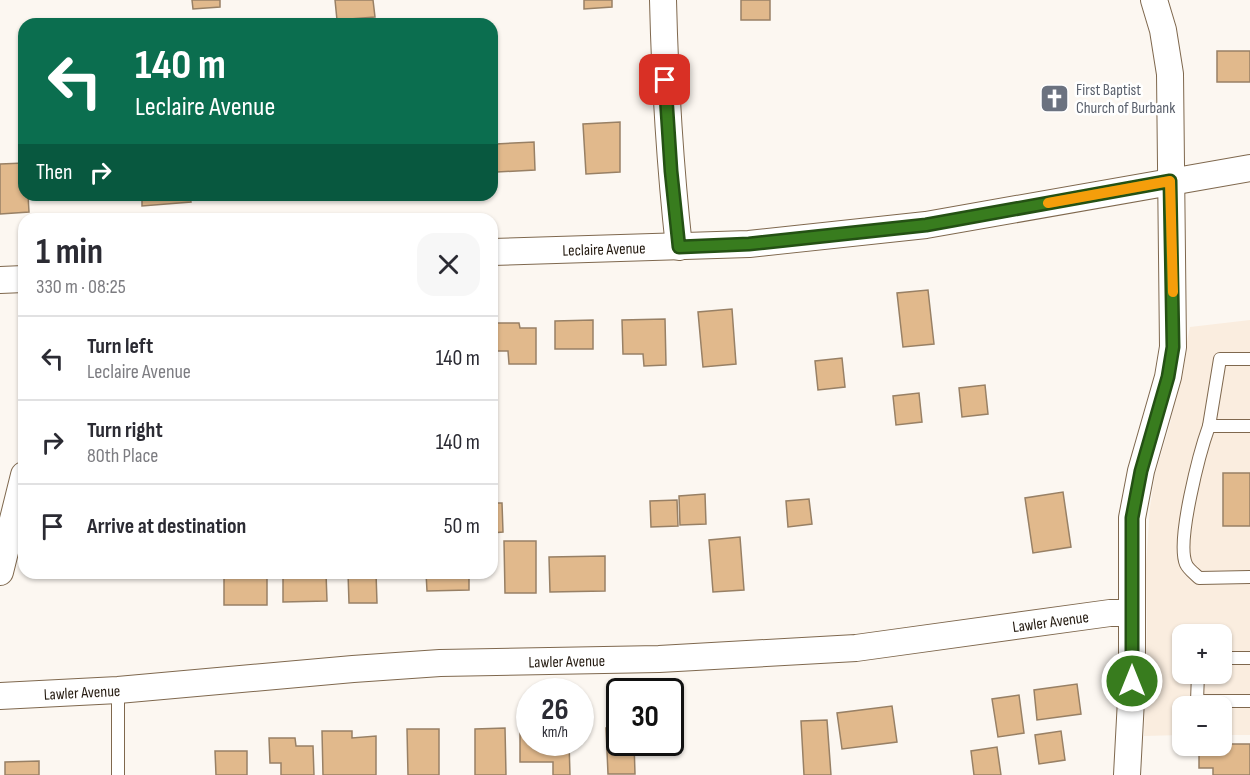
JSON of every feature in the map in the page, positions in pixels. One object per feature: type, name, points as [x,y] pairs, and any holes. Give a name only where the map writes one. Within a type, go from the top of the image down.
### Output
[{"type":"street","points":[[663,0],[668,137],[679,247]]},
{"type":"street","points":[[1127,775],[1132,681],[1132,518],[1135,495],[1168,377],[1173,347],[1170,74],[1163,30],[1154,0]]},
{"type":"street","name":"Leclaire Avenue","points":[[498,252],[749,244],[926,225],[1250,168]]},
{"type":"street","points":[[0,280],[18,279]]},
{"type":"street","points":[[0,572],[18,500]]},
{"type":"street","name":"Lawler Avenue","points":[[0,696],[118,690],[429,664],[659,659],[856,648],[1110,613],[1132,613]]},
{"type":"lane","points":[[1250,359],[1220,359],[1209,426],[1204,439],[1184,541],[1186,564],[1199,578],[1250,577]]},
{"type":"lane","points":[[1209,426],[1250,426]]},
{"type":"lane","points":[[1232,658],[1250,658]]},
{"type":"lane","points":[[1198,684],[1197,701],[1250,701]]},
{"type":"lane","points":[[118,690],[118,775]]},
{"type":"shaded area","points":[[1250,320],[1250,735],[1232,735],[1232,696],[1172,696],[1172,735],[1144,736],[1146,565],[1150,507],[1155,474],[1170,424],[1190,327]]},
{"type":"building","points":[[192,0],[220,0],[220,7],[193,9]]},
{"type":"building","points":[[335,0],[373,0],[375,17],[337,18]]},
{"type":"building","points":[[584,0],[612,0],[612,7],[584,9]]},
{"type":"building","points":[[741,0],[770,0],[770,20],[741,20]]},
{"type":"building","points":[[1217,51],[1250,51],[1250,82],[1217,82]]},
{"type":"building","points":[[620,122],[620,172],[586,174],[583,124]]},
{"type":"building","points":[[534,142],[535,170],[498,172],[498,144]]},
{"type":"building","points":[[18,163],[18,201],[28,201],[29,212],[0,214],[0,164]]},
{"type":"building","points":[[142,201],[191,202],[142,206]]},
{"type":"building","points":[[928,290],[934,344],[903,347],[897,293]]},
{"type":"building","points":[[732,309],[736,364],[703,367],[698,312]]},
{"type":"building","points":[[665,319],[666,365],[644,366],[643,354],[623,354],[622,320]]},
{"type":"building","points":[[593,320],[593,349],[555,349],[555,321]]},
{"type":"building","points":[[498,323],[519,323],[520,328],[536,328],[536,364],[509,364],[508,351],[498,351]]},
{"type":"building","points":[[842,358],[845,387],[818,390],[815,361]]},
{"type":"building","points":[[985,385],[988,414],[962,417],[959,388]]},
{"type":"building","points":[[919,393],[922,422],[896,425],[893,396]]},
{"type":"building","points":[[1223,473],[1250,473],[1250,526],[1223,526]]},
{"type":"building","points":[[1063,492],[1071,547],[1033,553],[1025,498]]},
{"type":"building","points":[[705,494],[706,524],[680,525],[679,496]]},
{"type":"building","points":[[809,499],[812,524],[788,527],[786,501]]},
{"type":"building","points":[[677,500],[678,526],[651,527],[650,501]]},
{"type":"building","points":[[498,503],[502,503],[503,532],[498,532]]},
{"type":"building","points":[[740,537],[744,590],[713,592],[709,540]]},
{"type":"building","points":[[504,541],[536,541],[536,593],[505,593]]},
{"type":"building","points":[[605,556],[605,591],[550,592],[549,557]]},
{"type":"building","points":[[224,579],[267,579],[267,605],[224,605]]},
{"type":"building","points":[[283,579],[326,579],[327,601],[283,602]]},
{"type":"building","points":[[348,579],[376,579],[377,603],[349,603]]},
{"type":"building","points":[[426,579],[469,579],[469,590],[427,591]]},
{"type":"building","points":[[1077,684],[1081,714],[1037,720],[1034,690]]},
{"type":"building","points":[[1019,695],[1024,733],[998,737],[992,699]]},
{"type":"building","points":[[892,706],[897,742],[842,749],[837,713]]},
{"type":"building","points":[[827,720],[831,775],[804,775],[801,721]]},
{"type":"building","points":[[505,728],[506,775],[475,775],[475,729]]},
{"type":"building","points":[[407,729],[439,729],[439,775],[408,775]]},
{"type":"building","points":[[322,731],[352,731],[352,738],[376,736],[376,775],[323,775]]},
{"type":"building","points":[[1061,731],[1065,760],[1039,764],[1035,735]]},
{"type":"building","points":[[269,738],[295,738],[296,746],[313,746],[314,775],[281,775],[281,763],[270,763]]},
{"type":"building","points":[[1232,744],[1250,744],[1250,775],[1213,775],[1213,768],[1199,768],[1199,756],[1232,756]]},
{"type":"building","points":[[997,747],[1001,775],[974,775],[971,751]]},
{"type":"building","points":[[215,751],[247,751],[247,775],[216,775]]},
{"type":"building","points":[[520,756],[569,756],[570,775],[553,775],[553,762],[520,762]]},
{"type":"building","points":[[607,756],[634,756],[635,774],[608,774]]},
{"type":"building","points":[[39,761],[39,775],[5,775],[5,762]]},
{"type":"slow traffic","points":[[1048,203],[1170,181],[1173,292]]},
{"type":"place","name":"First Baptist Church of Burbank","points":[[1055,98]]},
{"type":"route","points":[[665,80],[679,247],[749,244],[926,225],[1170,181],[1173,347],[1168,377],[1135,495],[1132,518],[1132,681]]}]
